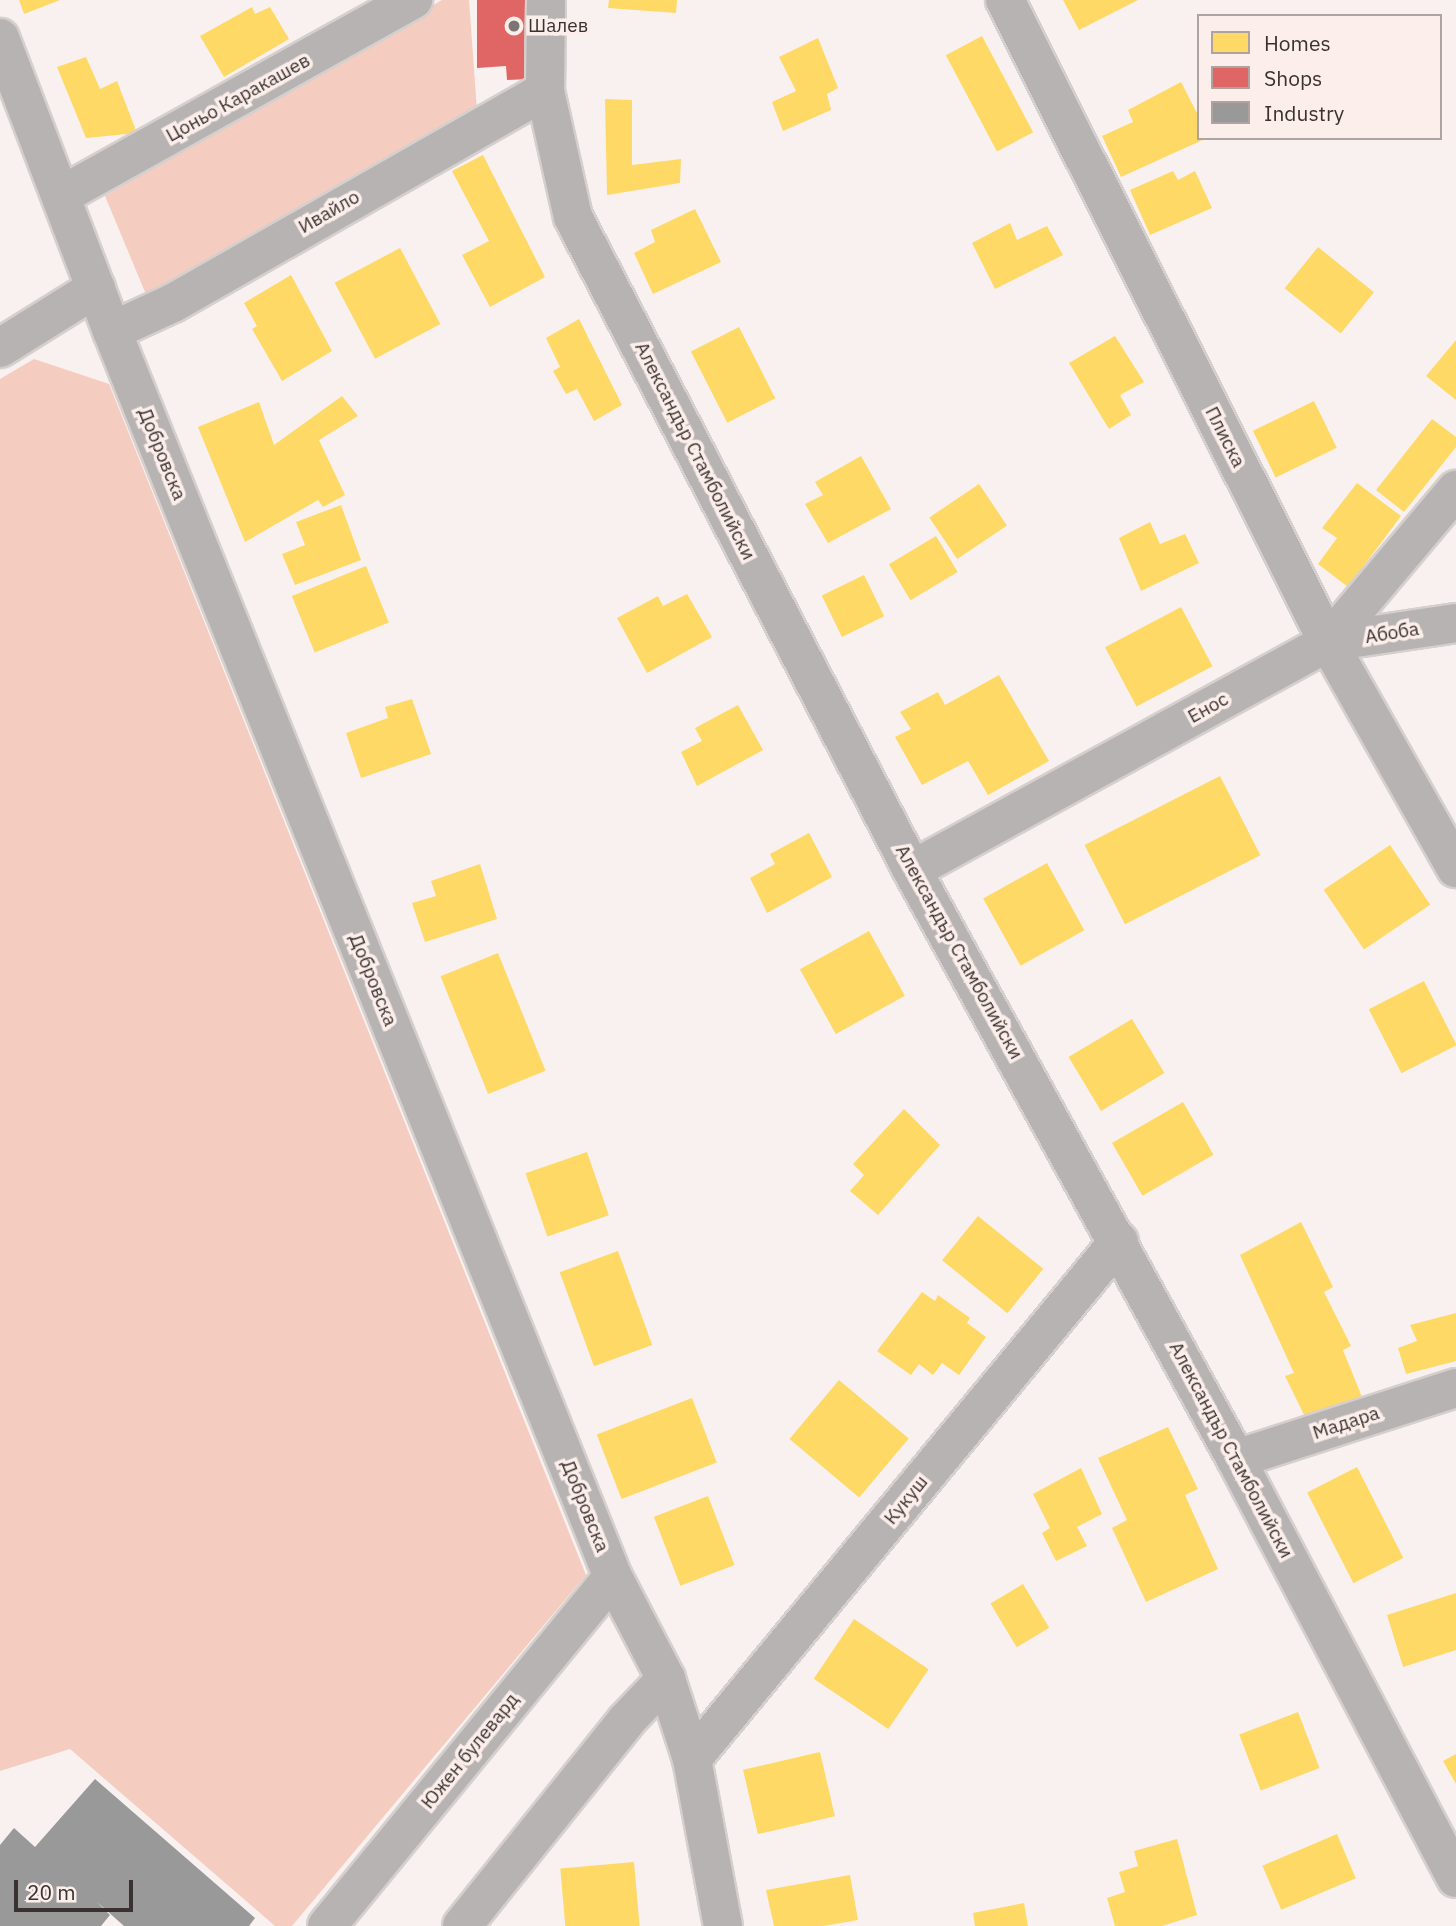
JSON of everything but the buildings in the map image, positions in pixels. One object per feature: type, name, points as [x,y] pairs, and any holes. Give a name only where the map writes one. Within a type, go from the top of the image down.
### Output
[{"type":"street","name":"Цоньо Каракашев","points":[[62,195],[413,0]]},
{"type":"street","name":"Александър Стамболийски","points":[[546,0],[545,90],[573,217],[912,870],[1119,1241],[1456,1878]]},
{"type":"street","name":"Плиска","points":[[1005,0],[1328,642],[1456,868]]},
{"type":"street","name":"Добровска","points":[[0,38],[112,331],[613,1577],[666,1679],[692,1759],[723,1926]]},
{"type":"street","name":"Ивайло","points":[[112,331],[173,303],[545,90]]},
{"type":"street","points":[[0,348],[96,288]]},
{"type":"street","name":"Енос","points":[[912,870],[1328,642],[1456,490]]},
{"type":"street","name":"Абоба","points":[[1328,642],[1456,623]]},
{"type":"street","name":"Кукуш","points":[[692,1759],[1119,1241]]},
{"type":"street","name":"Мадара","points":[[1236,1459],[1456,1388]]},
{"type":"street","name":"Южен булевард","points":[[327,1926],[613,1577]]},
{"type":"street","points":[[462,1926],[626,1721],[666,1679]]},
{"type":"shaded area","points":[[442,0],[469,0],[477,111],[150,304],[105,196]]},
{"type":"shaded area","points":[[34,359],[109,384],[586,1575],[292,1926],[275,1926],[70,1749],[0,1771],[0,379]]},
{"type":"place","name":"Шалев","points":[[514,26]]}]
